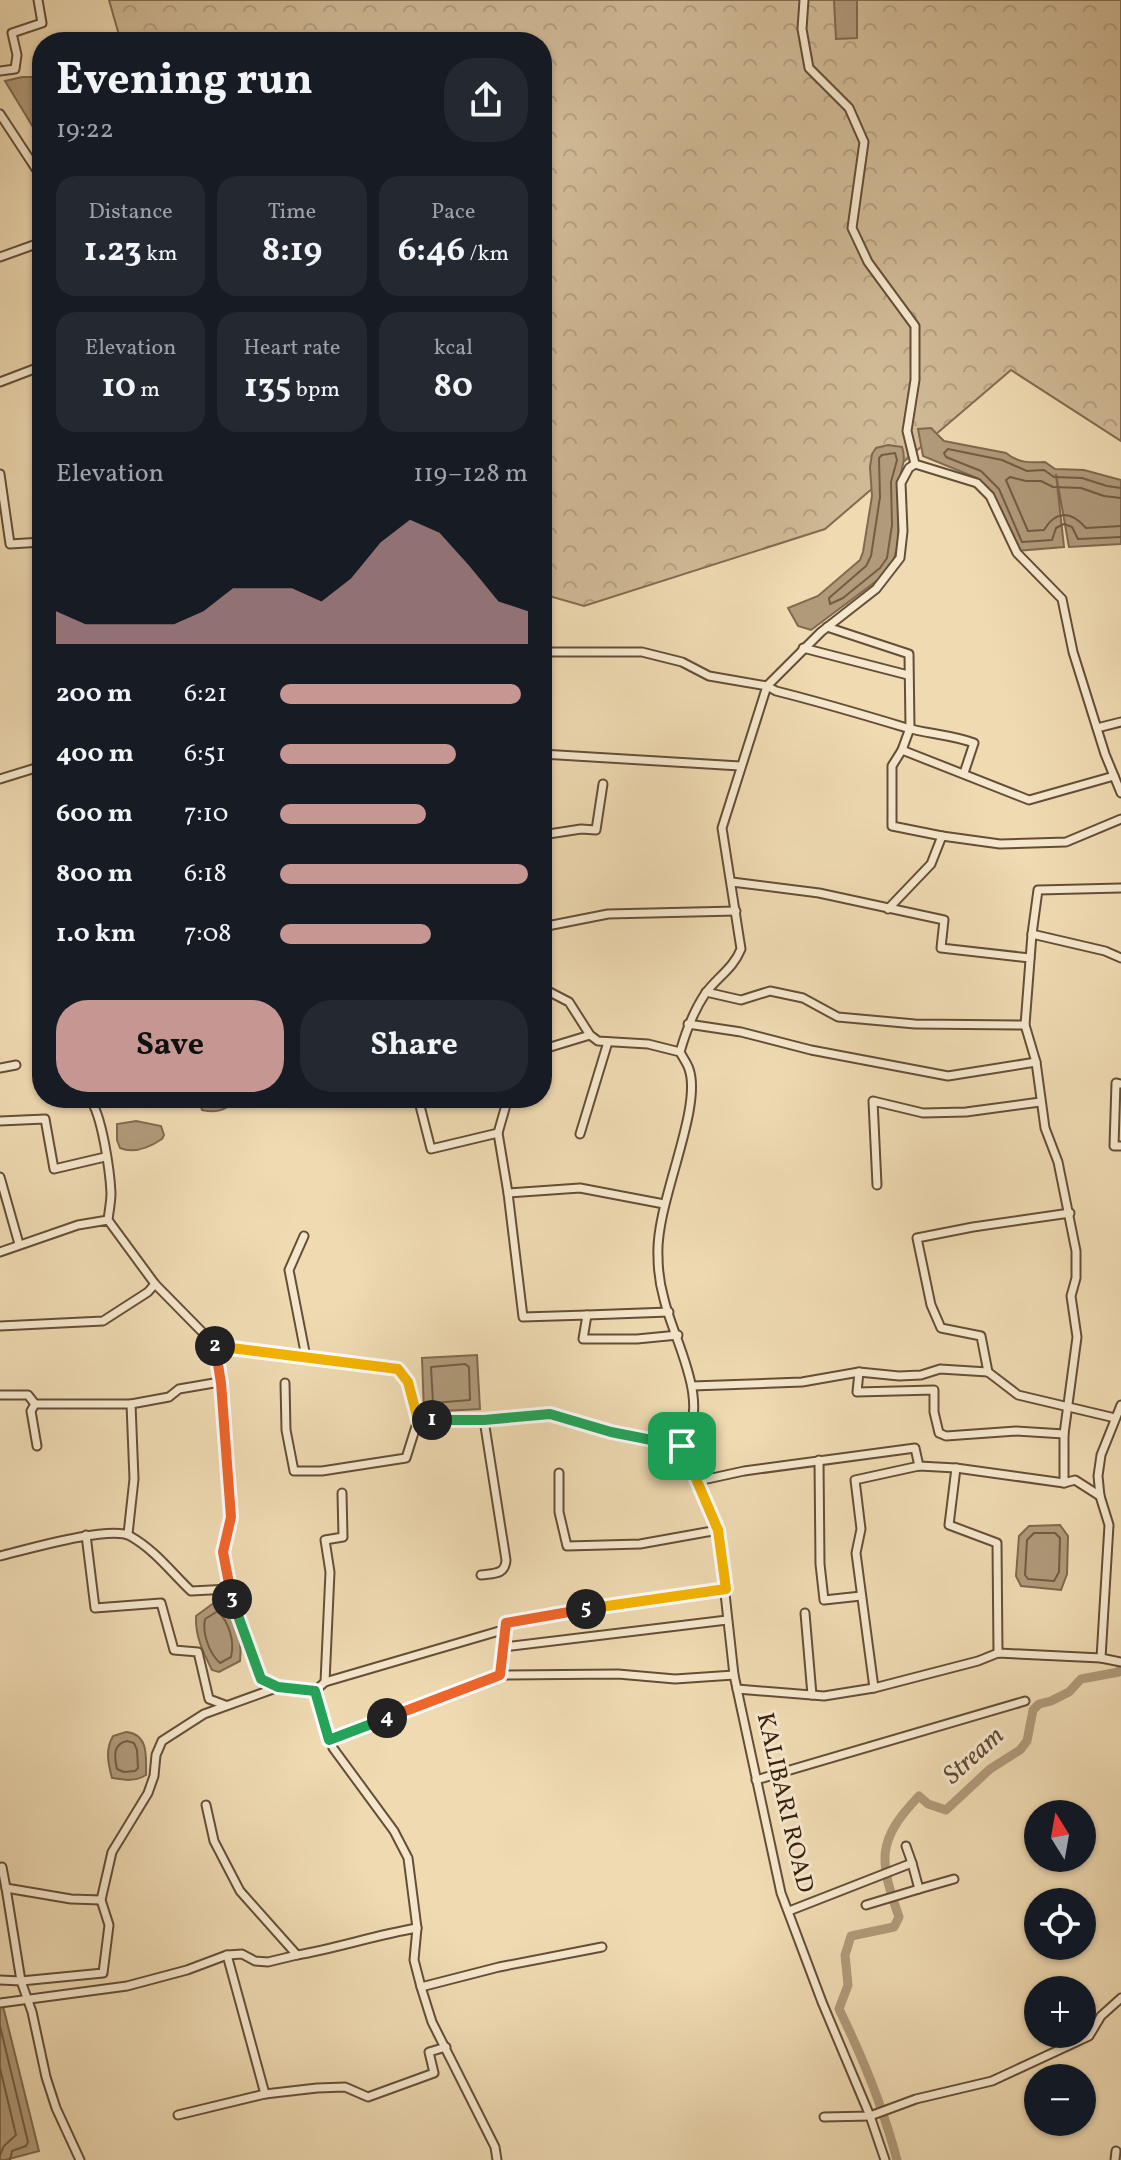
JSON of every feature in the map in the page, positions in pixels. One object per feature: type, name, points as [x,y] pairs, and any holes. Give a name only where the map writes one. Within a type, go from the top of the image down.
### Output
[{"type":"street","points":[[0,71],[15,69],[17,64],[12,33],[42,23],[38,0]]},
{"type":"street","points":[[804,0],[802,29],[809,68],[849,108],[864,142],[852,228],[868,262],[915,326],[915,380],[907,431],[915,464]]},
{"type":"street","points":[[0,114],[32,163]]},
{"type":"street","points":[[0,257],[32,246]]},
{"type":"street","points":[[0,382],[32,370]]},
{"type":"street","points":[[418,1420],[484,1420],[550,1414],[611,1432],[682,1446],[689,1436],[692,1386],[678,1335],[664,1302],[657,1253],[664,1204],[692,1091],[689,1070],[680,1052],[688,1024],[706,992],[735,964],[741,949],[722,828],[767,686],[803,648],[876,589],[900,558],[903,531],[901,483],[909,468],[915,464]]},
{"type":"street","points":[[915,464],[977,483],[990,496],[1017,553],[1062,599],[1073,652],[1121,793]]},
{"type":"street","points":[[0,474],[10,544],[32,543]]},
{"type":"street","points":[[827,627],[909,654],[910,728],[892,766],[892,826],[1000,844],[1066,842],[1121,819]]},
{"type":"street","points":[[803,648],[908,675]]},
{"type":"street","points":[[552,652],[642,652],[682,662],[709,676],[767,686],[910,728],[974,743],[964,773]]},
{"type":"street","points":[[1097,728],[1121,722]]},
{"type":"street","points":[[902,750],[1029,800],[1114,776]]},
{"type":"street","points":[[552,755],[740,766]]},
{"type":"street","points":[[0,779],[32,769]]},
{"type":"street","points":[[552,833],[596,830],[603,784]]},
{"type":"street","points":[[888,909],[931,864],[942,836]]},
{"type":"street","points":[[732,882],[804,891],[944,920],[941,948],[1030,958]]},
{"type":"street","points":[[1064,1483],[1064,1434],[1077,1337],[1071,1296],[1076,1278],[1076,1251],[1058,1162],[1045,1128],[1036,1062],[1025,1025],[1032,934],[1038,890],[1121,888]]},
{"type":"street","points":[[552,925],[608,914],[736,911]]},
{"type":"street","points":[[1032,934],[1105,951],[1121,958]]},
{"type":"street","points":[[706,992],[741,1000],[770,991],[803,998],[838,1017],[915,1024],[1025,1025]]},
{"type":"street","points":[[552,993],[569,1002],[590,1035],[598,1041],[648,1044],[680,1052]]},
{"type":"street","points":[[688,1024],[741,1032],[811,1050],[948,1076],[1036,1062]]},
{"type":"street","points":[[552,1046],[590,1035]]},
{"type":"street","points":[[580,1134],[608,1042]]},
{"type":"street","points":[[0,1068],[16,1065]]},
{"type":"street","points":[[1121,1084],[1116,1083],[1114,1146],[1121,1146]]},
{"type":"street","points":[[877,1185],[873,1101],[923,1113],[966,1112],[1040,1102]]},
{"type":"street","points":[[96,1108],[111,1193],[108,1220],[155,1284],[215,1345],[231,1517],[223,1552],[230,1589],[261,1679],[278,1687],[315,1691],[325,1682],[506,1629]]},
{"type":"street","points":[[421,1108],[431,1149],[498,1133]]},
{"type":"street","points":[[505,1108],[498,1133],[523,1317],[669,1312]]},
{"type":"street","points":[[0,1121],[45,1119],[54,1169],[105,1157]]},
{"type":"street","points":[[0,1177],[19,1244]]},
{"type":"street","points":[[508,1193],[580,1188],[664,1204]]},
{"type":"street","points":[[988,1372],[981,1336],[941,1328],[931,1305],[917,1238],[1070,1213]]},
{"type":"street","points":[[0,1252],[78,1225],[108,1220]]},
{"type":"street","points":[[304,1236],[289,1270],[306,1357]]},
{"type":"street","points":[[0,1326],[103,1321],[148,1292],[155,1284]]},
{"type":"street","points":[[587,1315],[583,1339],[678,1335]]},
{"type":"street","points":[[215,1345],[398,1369],[408,1382],[418,1420],[406,1458],[322,1471],[294,1471],[286,1430],[285,1383]]},
{"type":"street","points":[[692,1386],[802,1382],[859,1372],[899,1376],[921,1375],[940,1369],[988,1372],[1018,1395],[1115,1418]]},
{"type":"street","points":[[859,1372],[857,1392],[934,1390],[934,1412],[939,1433],[946,1436],[1016,1431],[1064,1434]]},
{"type":"street","points":[[35,1404],[131,1404],[169,1397],[179,1389],[220,1382]]},
{"type":"street","points":[[0,1395],[28,1395],[35,1404]]},
{"type":"street","points":[[35,1404],[31,1411],[37,1446]]},
{"type":"street","points":[[128,1534],[134,1479],[131,1404]]},
{"type":"street","points":[[1101,1658],[1109,1525],[1100,1496],[1098,1476],[1101,1455],[1121,1405]]},
{"type":"street","points":[[481,1575],[502,1572],[506,1560],[484,1420]]},
{"type":"street","name":"KALIBARI ROAD","points":[[682,1446],[718,1530],[734,1675],[781,1893],[885,2160]]},
{"type":"street","points":[[698,1481],[744,1471],[915,1448],[919,1466]]},
{"type":"street","points":[[819,1460],[820,1564],[824,1600],[861,1596]]},
{"type":"street","points":[[874,1688],[856,1553],[861,1529],[855,1480],[919,1466],[956,1468],[1064,1483],[1075,1480],[1100,1496]]},
{"type":"street","points":[[956,1468],[949,1525],[997,1543],[998,1653]]},
{"type":"street","points":[[559,1473],[559,1512],[567,1546],[640,1544],[718,1530]]},
{"type":"street","points":[[325,1682],[330,1572],[325,1540],[343,1537],[342,1493]]},
{"type":"street","points":[[0,1556],[86,1535],[128,1534],[161,1559],[191,1591],[230,1589]]},
{"type":"street","points":[[86,1535],[95,1608],[161,1603],[174,1650],[198,1652],[209,1699],[225,1705]]},
{"type":"street","points":[[500,1675],[506,1623],[726,1589]]},
{"type":"street","points":[[805,1613],[812,1695]]},
{"type":"street","points":[[504,1647],[727,1620]]},
{"type":"street","points":[[737,1689],[824,1696],[874,1688],[998,1653],[1117,1661]]},
{"type":"street","points":[[329,1740],[500,1675],[618,1674],[675,1679],[734,1675]]},
{"type":"street","points":[[0,1980],[21,1981],[103,1973],[109,1925],[101,1900],[112,1852],[148,1793],[162,1741],[204,1714],[278,1687]]},
{"type":"street","points":[[315,1691],[329,1740],[358,1785],[394,1831],[408,1858],[417,1928],[414,1960],[421,1987],[432,2022],[495,2147],[497,2160]]},
{"type":"street","points":[[756,1780],[1025,1701]]},
{"type":"street","points":[[206,1805],[214,1841],[240,1891],[297,1955]]},
{"type":"street","points":[[906,1846],[919,1889]]},
{"type":"street","points":[[789,1911],[912,1863]]},
{"type":"street","points":[[2,1867],[21,1981],[50,2087],[80,2160]]},
{"type":"street","points":[[866,1905],[954,1879]]},
{"type":"street","points":[[6,1888],[71,1899],[101,1900]]},
{"type":"street","points":[[0,2003],[86,1993],[144,1982],[227,1955],[242,1954],[255,1961],[268,1962],[370,1936],[417,1928]]},
{"type":"street","points":[[421,1987],[499,1967],[602,1947]]},
{"type":"street","points":[[227,1955],[265,2094]]},
{"type":"street","points":[[824,2117],[870,2116],[916,2099],[992,2081],[1089,2036],[1101,2016],[1121,1998]]},
{"type":"street","points":[[178,2115],[265,2094],[345,2087],[368,2097],[434,2073],[429,2052],[446,2047]]},
{"type":"green space","points":[[109,0],[1121,0],[1121,441],[1011,370],[825,529],[584,606],[552,597],[552,32],[118,32]]},
{"type":"water","points":[[834,0],[857,0],[857,38],[836,39]]},
{"type":"water","points":[[32,77],[32,126],[5,81]]},
{"type":"water","points":[[931,428],[944,441],[1006,453],[1024,462],[1045,462],[1055,469],[1084,470],[1121,480],[1121,544],[1069,547],[1056,474],[1064,547],[1016,551],[993,495],[977,478],[923,456],[918,429]]},
{"type":"water","points":[[888,445],[902,447],[904,457],[899,484],[898,541],[893,562],[887,573],[811,630],[798,626],[788,608],[818,596],[860,560],[872,496],[872,454],[876,448]]},
{"type":"water","points":[[201,1108],[226,1108],[219,1111]]},
{"type":"water","points":[[136,1121],[161,1126],[162,1139],[142,1149],[120,1148],[117,1124]]},
{"type":"water","points":[[477,1355],[480,1409],[424,1412],[422,1358]]},
{"type":"water","points":[[1060,1525],[1068,1536],[1067,1574],[1061,1590],[1021,1586],[1016,1576],[1019,1536],[1029,1526]]},
{"type":"water","points":[[215,1602],[223,1605],[234,1618],[240,1644],[240,1661],[219,1672],[212,1670],[198,1637],[196,1623],[196,1616]]},
{"type":"water","points":[[126,1732],[139,1737],[145,1748],[146,1775],[138,1779],[112,1778],[108,1757],[110,1741],[113,1736]]},
{"type":"water","points":[[0,2006],[3,2006],[39,2151],[5,2160],[0,2160]]},
{"type":"waterway","name":"Stream","points":[[897,2160],[872,2083],[839,2009],[848,1985],[845,1955],[851,1936],[894,1927],[899,1917],[885,1866],[889,1839],[895,1826],[919,1796],[928,1804],[946,1810],[990,1769],[1020,1750],[1027,1741],[1033,1710],[1039,1704],[1069,1692],[1081,1679],[1119,1672],[1121,1668]]},
{"type":"route","points":[[215,1345],[398,1369],[408,1382],[418,1420],[484,1420],[550,1414],[611,1432],[682,1446],[718,1530],[726,1589],[506,1623],[500,1675],[329,1740],[315,1691],[269,1685],[261,1679],[232,1600],[223,1552],[231,1517],[221,1383],[215,1345]]}]
